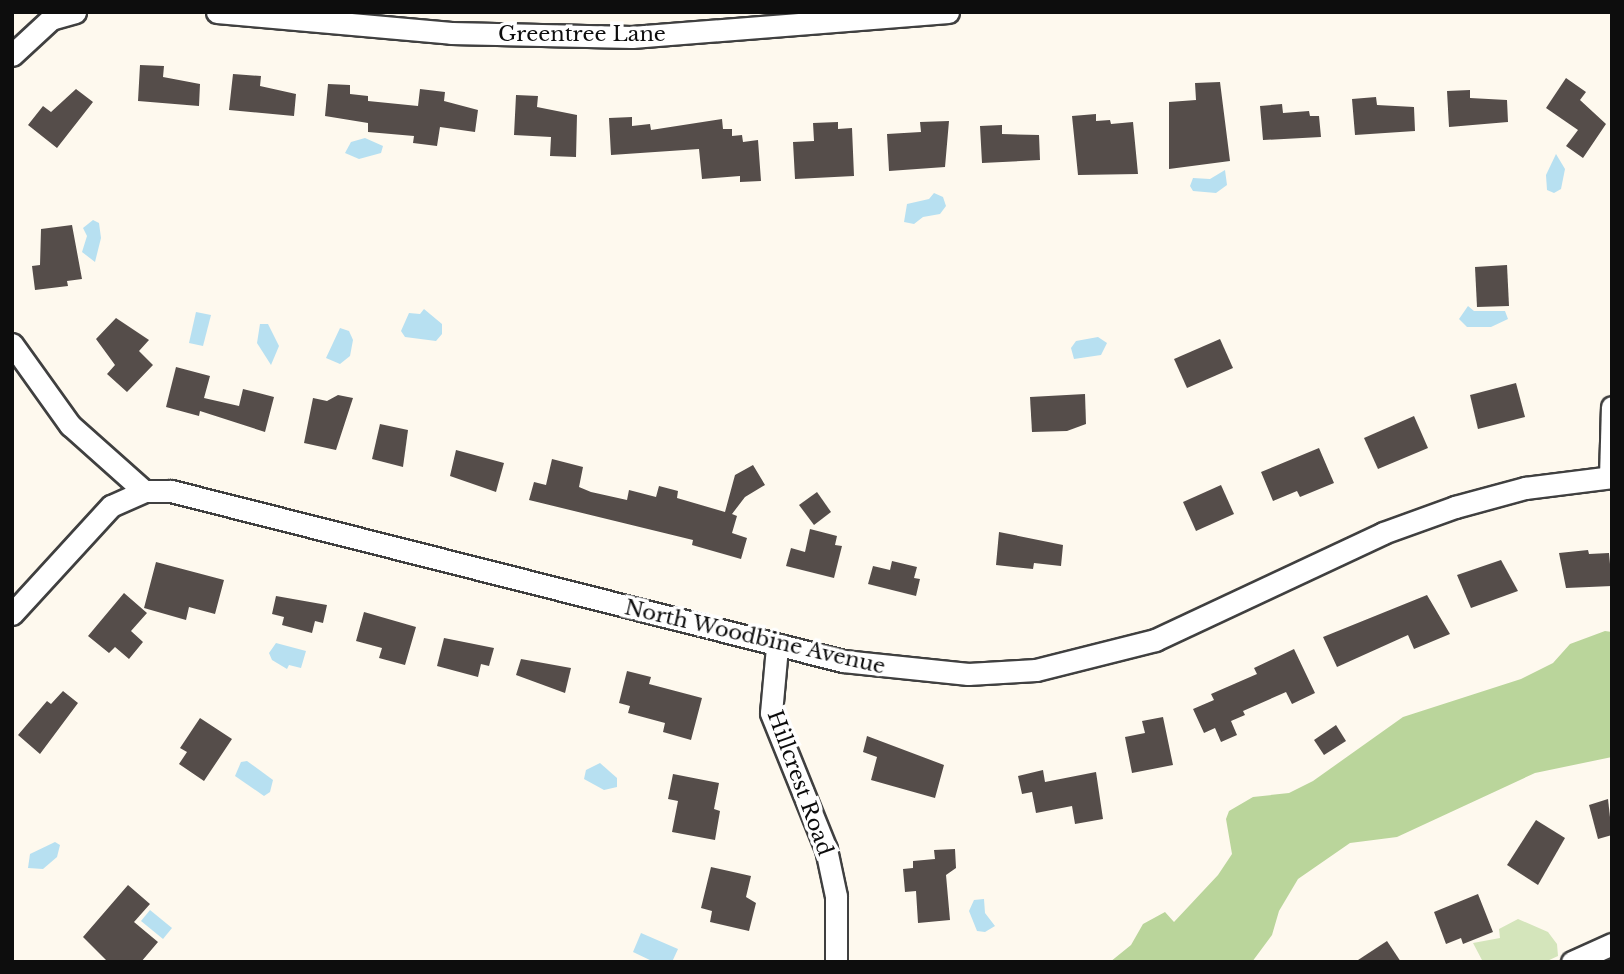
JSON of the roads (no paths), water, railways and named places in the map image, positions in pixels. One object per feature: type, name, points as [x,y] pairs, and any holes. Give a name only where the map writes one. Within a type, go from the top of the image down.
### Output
[{"type":"street","points":[[12,54],[51,19],[75,12]]},
{"type":"street","name":"Greentree Lane","points":[[216,12],[451,33],[609,37],[948,12]]},
{"type":"street","points":[[12,344],[70,425],[144,491],[124,498],[97,518],[12,614]]},
{"type":"street","points":[[1611,477],[1612,407]]},
{"type":"street","name":"North Woodbine Avenue","points":[[144,491],[192,495],[777,647],[905,671],[968,674],[1036,670],[1099,657],[1155,640],[1384,533],[1455,507],[1525,488],[1611,477]]},
{"type":"street","name":"Hillcrest Road","points":[[777,647],[771,713],[828,853],[836,896],[836,962]]},
{"type":"street","points":[[1572,962],[1612,944]]},
{"type":"water","points":[[365,138],[383,146],[381,153],[359,159],[345,153],[351,142]]},
{"type":"water","points":[[1556,154],[1565,169],[1561,189],[1554,193],[1547,190],[1546,175]]},
{"type":"water","points":[[1225,170],[1227,185],[1216,193],[1193,191],[1190,186],[1193,178],[1210,179]]},
{"type":"water","points":[[934,193],[943,197],[946,206],[940,214],[923,217],[914,224],[904,222],[907,204],[929,199]]},
{"type":"water","points":[[93,220],[99,223],[101,238],[95,262],[82,252],[87,236],[83,228]]},
{"type":"water","points":[[1468,306],[1474,311],[1505,311],[1508,319],[1491,327],[1467,327],[1459,319]]},
{"type":"water","points":[[424,309],[442,324],[442,334],[436,341],[405,337],[401,331],[409,313],[420,314]]},
{"type":"water","points":[[196,312],[211,315],[203,346],[189,343]]},
{"type":"water","points":[[260,324],[268,324],[279,346],[271,365],[257,343]]},
{"type":"water","points":[[340,328],[349,331],[353,340],[350,356],[340,364],[326,358]]},
{"type":"water","points":[[1098,337],[1107,343],[1101,355],[1074,359],[1071,348],[1076,341]]},
{"type":"water","points":[[276,643],[306,651],[301,668],[289,665],[287,669],[272,660],[269,653]]},
{"type":"water","points":[[247,761],[273,780],[270,792],[264,796],[235,776],[241,762]]},
{"type":"water","points":[[600,763],[617,778],[617,787],[604,790],[584,779],[586,770]]},
{"type":"water","points":[[55,842],[60,845],[57,857],[43,869],[28,868],[30,854]]},
{"type":"water","points":[[984,899],[985,913],[995,926],[985,932],[977,931],[969,911],[974,900]]},
{"type":"water","points":[[150,910],[172,928],[163,939],[141,921]]},
{"type":"water","points":[[641,933],[678,949],[672,962],[654,962],[633,952]]}]
